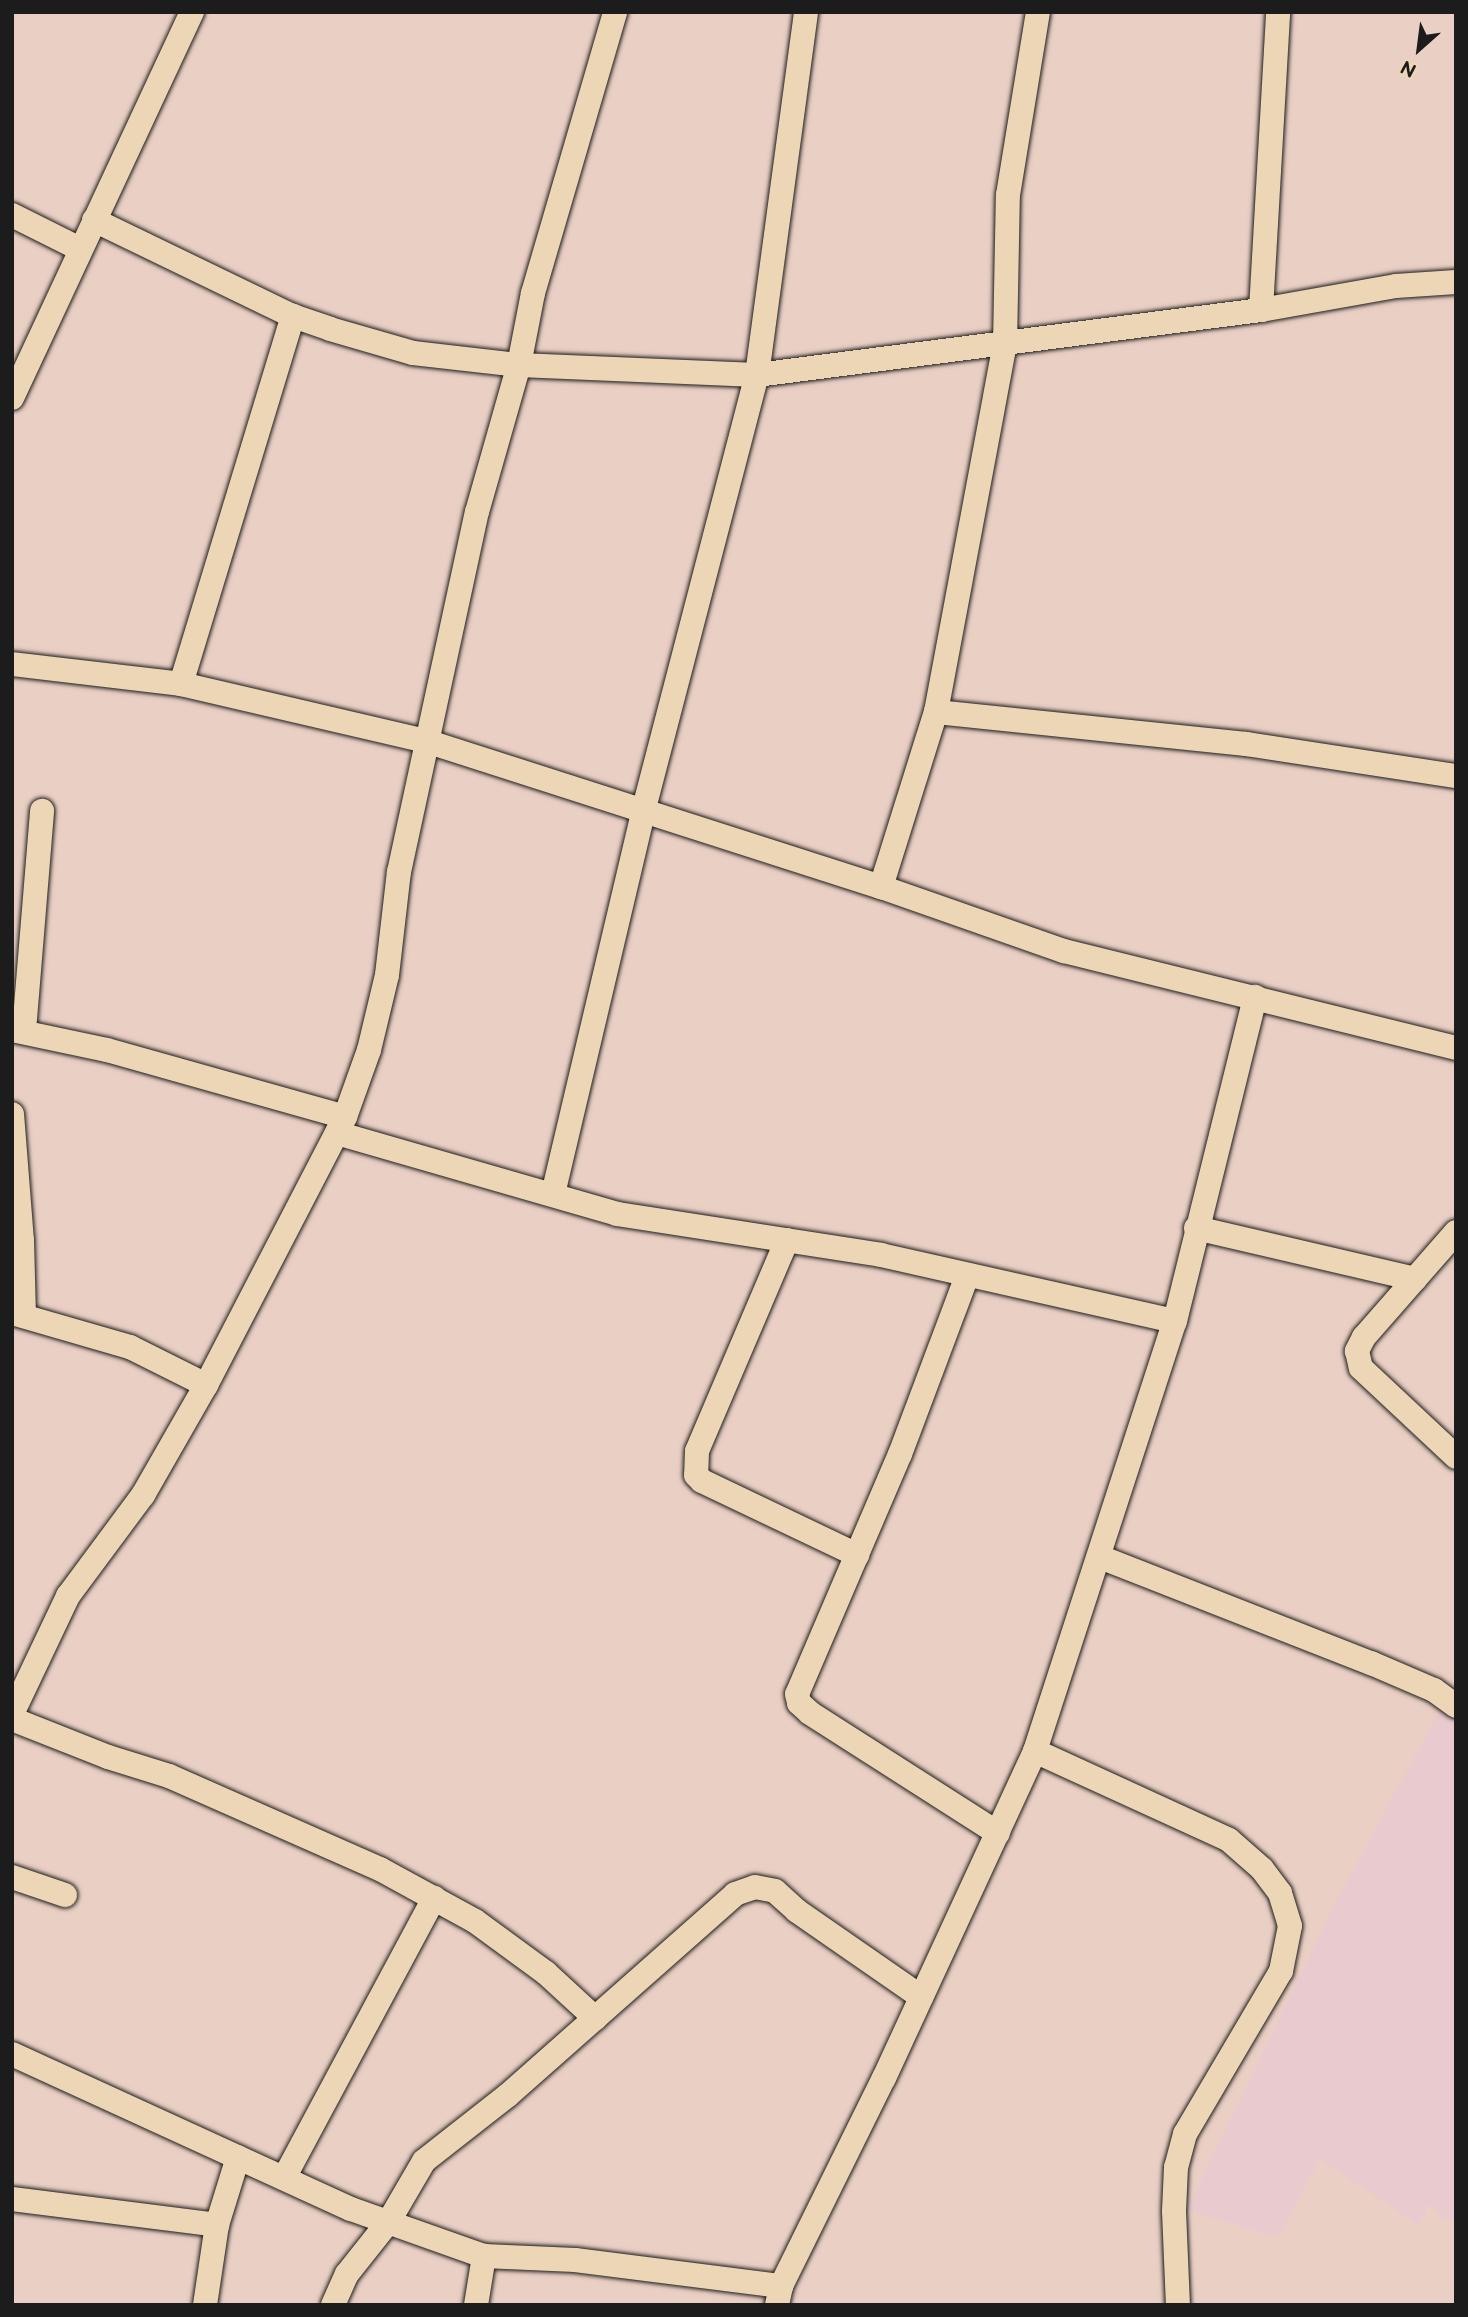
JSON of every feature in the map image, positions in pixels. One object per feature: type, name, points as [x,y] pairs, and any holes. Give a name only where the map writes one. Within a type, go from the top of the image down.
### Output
[{"type":"street","points":[[12,398],[192,12]]},
{"type":"street","points":[[595,2018],[526,1958],[475,1921],[380,1869],[169,1776],[108,1757],[12,1716],[68,1597],[143,1494],[206,1385],[341,1125],[369,1050],[387,975],[399,872],[477,512],[519,365],[533,293],[615,12]]},
{"type":"street","points":[[553,1194],[643,811],[757,376],[806,12]]},
{"type":"street","points":[[881,887],[936,712],[1005,345],[1008,195],[1038,12]]},
{"type":"street","points":[[1261,310],[1278,12]]},
{"type":"street","points":[[12,215],[80,249]]},
{"type":"street","points":[[94,220],[293,316],[413,353],[519,365],[757,376],[1261,310],[1396,286],[1456,282]]},
{"type":"street","points":[[181,684],[293,316]]},
{"type":"street","points":[[12,664],[181,684],[426,741],[881,887],[1064,951],[1456,1048]]},
{"type":"street","points":[[936,712],[1246,744],[1456,776]]},
{"type":"street","points":[[42,811],[18,1030],[107,1050],[617,1214],[881,1255],[1175,1321]]},
{"type":"street","points":[[12,2054],[351,2209],[484,2256],[575,2260],[779,2295],[1035,1751],[1175,1321],[1255,997]]},
{"type":"street","points":[[12,1114],[22,1240],[18,1314],[130,1347],[206,1385]]},
{"type":"street","points":[[1196,1228],[1415,1279]]},
{"type":"street","points":[[1456,1233],[1364,1337],[1357,1351],[1361,1368],[1456,1457]]},
{"type":"street","points":[[787,1240],[697,1451],[696,1475],[702,1481],[857,1555]]},
{"type":"street","points":[[967,1276],[900,1454],[797,1694],[799,1703],[810,1713],[998,1833]]},
{"type":"street","points":[[1100,1558],[1371,1663],[1434,1690],[1456,1706]]},
{"type":"street","points":[[1035,1751],[1229,1840],[1262,1869],[1280,1893],[1290,1926],[1281,1971],[1185,2134],[1176,2167],[1174,2211],[1178,2305]]},
{"type":"street","points":[[12,1877],[65,1895]]},
{"type":"street","points":[[333,2305],[347,2274],[389,2221],[424,2161],[507,2096],[735,1894],[755,1887],[775,1891],[797,1911],[921,1997]]},
{"type":"street","points":[[284,2178],[434,1898]]},
{"type":"street","points":[[205,2305],[217,2225],[238,2157]]},
{"type":"street","points":[[12,2199],[217,2225]]},
{"type":"street","points":[[476,2305],[484,2256]]},
{"type":"shaded area","points":[[1445,1700],[1456,1709],[1456,2219],[1441,2217],[1429,2204],[1419,2225],[1320,2159],[1278,2237],[1187,2210],[1334,1906]]}]
